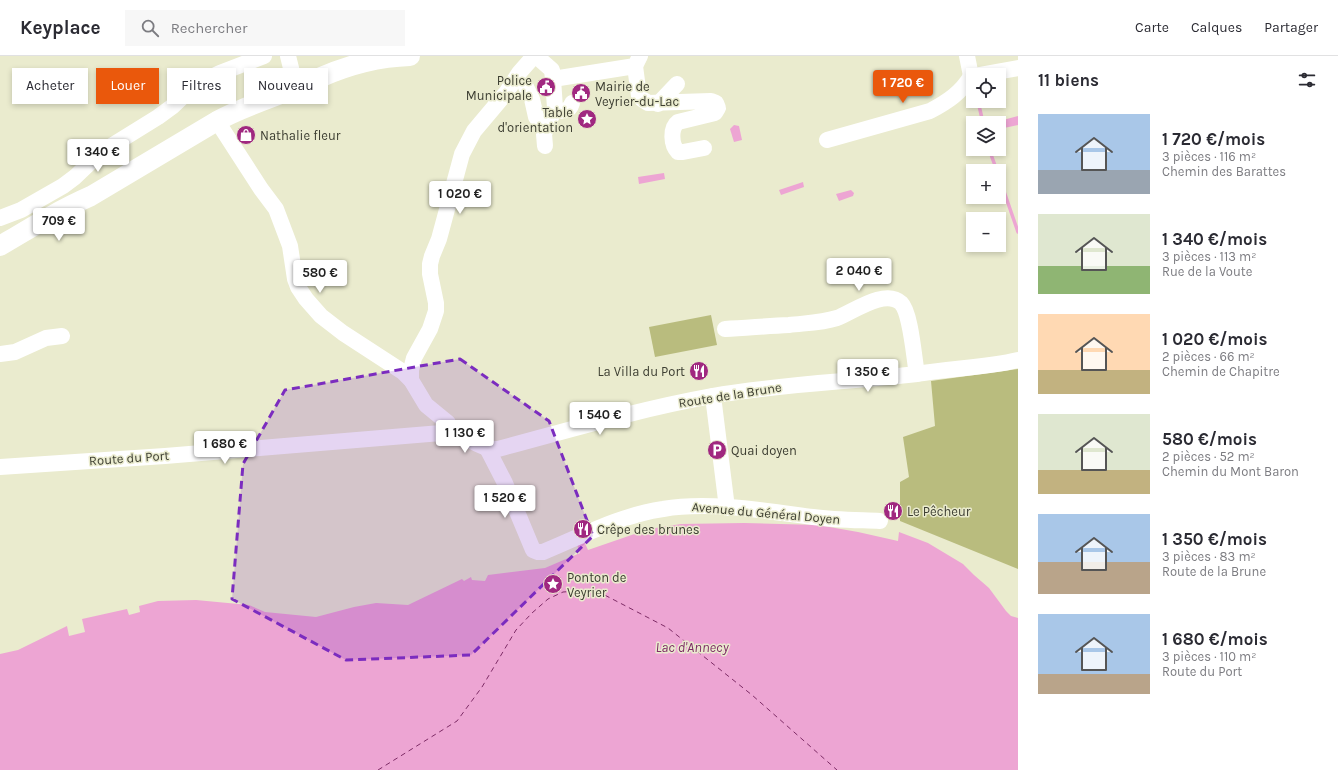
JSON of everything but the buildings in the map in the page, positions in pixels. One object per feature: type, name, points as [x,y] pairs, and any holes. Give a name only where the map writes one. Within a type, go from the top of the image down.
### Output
[{"type":"main road","points":[[328,74],[388,56],[410,56]]},
{"type":"main road","points":[[0,246],[37,223],[74,203],[91,196],[217,121],[252,104]]},
{"type":"main road","points":[[0,259],[41,235],[78,208],[91,196]]},
{"type":"street","points":[[0,218],[21,210],[63,186],[75,177],[98,155],[158,117],[173,106],[194,86],[220,73],[264,56]]},
{"type":"street","points":[[288,56],[291,68]]},
{"type":"street","points":[[411,380],[411,370],[414,358],[430,329],[436,311],[436,303],[430,274],[430,264],[439,240],[462,154],[474,131],[506,94],[519,72],[535,56],[552,70],[552,115],[544,134],[545,146]]},
{"type":"street","points":[[967,56],[971,68]]},
{"type":"street","points":[[553,79],[638,61],[639,96],[648,103],[658,104],[711,101],[716,103],[718,108],[715,112],[678,122],[673,128],[675,148],[678,152],[704,148]]},
{"type":"street","points":[[1006,70],[1018,68]]},
{"type":"street","points":[[658,104],[677,84]]},
{"type":"street","points":[[827,140],[930,111],[959,92],[966,85]]},
{"type":"street","points":[[526,87],[532,99],[536,117],[539,121],[542,122],[552,115],[565,110],[570,107],[572,103]]},
{"type":"street","points":[[217,121],[261,189],[276,209],[290,246],[295,279],[298,287],[306,299],[321,316],[343,334],[403,372],[411,380],[426,405],[448,423],[449,434]]},
{"type":"street","points":[[725,329],[819,322],[847,314],[881,298],[894,299],[901,303],[905,309],[917,374]]},
{"type":"street","points":[[0,354],[15,352],[46,338],[62,336]]},
{"type":"street","name":"Route de la Brune","points":[[449,434],[460,436],[478,446],[498,449],[621,416],[713,396],[775,388],[917,374],[1018,360]]},
{"type":"street","points":[[713,396],[727,508]]},
{"type":"street","name":"Route du Port","points":[[0,467],[449,434]]},
{"type":"street","name":"Avenue du Général Doyen","points":[[487,448],[505,483],[533,550],[538,552],[543,552],[634,515],[684,506],[727,508],[827,518],[880,521]]},
{"type":"highlighted area","points":[[460,359],[549,421],[593,536],[471,655],[346,660],[232,599],[243,464],[285,390]]},
{"type":"green space","points":[[711,315],[717,345],[655,357],[649,327]]},
{"type":"green space","points":[[1018,369],[1018,569],[900,521],[900,482],[909,477],[903,437],[935,426],[931,381]]},
{"type":"water","points":[[1018,116],[1018,125],[1006,128],[1006,119]]},
{"type":"water","points":[[734,125],[739,126],[742,140],[734,142],[730,129]]},
{"type":"water","points":[[664,173],[665,179],[639,184],[638,177]]},
{"type":"water","points":[[803,182],[804,187],[781,195],[779,190]]},
{"type":"water","points":[[851,190],[854,193],[853,196],[839,201],[836,194]]},
{"type":"water","name":"Lac d'Annecy","points":[[744,523],[818,525],[898,541],[899,532],[928,543],[963,564],[989,588],[1011,616],[1018,618],[1018,770],[0,770],[0,654],[18,650],[67,626],[69,636],[85,632],[82,619],[127,609],[129,615],[140,612],[139,606],[158,601],[196,600],[249,605],[265,612],[316,617],[376,603],[408,605],[462,579],[464,581],[471,577],[472,580],[485,581],[488,575],[545,568],[580,553],[576,542],[583,539],[588,550],[649,529],[681,524]]},
{"type":"waterway","points":[[980,108],[981,116]]},
{"type":"waterway","points":[[992,156],[994,164]]},
{"type":"waterway","points":[[1006,197],[1018,232]]},
{"type":"ferry route","points":[[378,770],[457,721],[482,687],[516,630],[548,599],[563,592],[595,590],[668,628],[752,695],[837,770]]},
{"type":"place","name":"Police Municipale","points":[[546,87]]},
{"type":"place","name":"Mairie de Veyrier-du-Lac","points":[[581,93]]},
{"type":"place","name":"Table d'orientation","points":[[587,119]]},
{"type":"place","name":"Nathalie fleur","points":[[246,135]]},
{"type":"place","name":"La Villa du Port","points":[[699,371]]},
{"type":"place","name":"Quai doyen","points":[[717,450]]},
{"type":"place","name":"Le Pêcheur","points":[[893,511]]},
{"type":"place","name":"Crêpe des brunes","points":[[583,529]]},
{"type":"place","name":"Ponton de Veyrier","points":[[553,584]]}]
